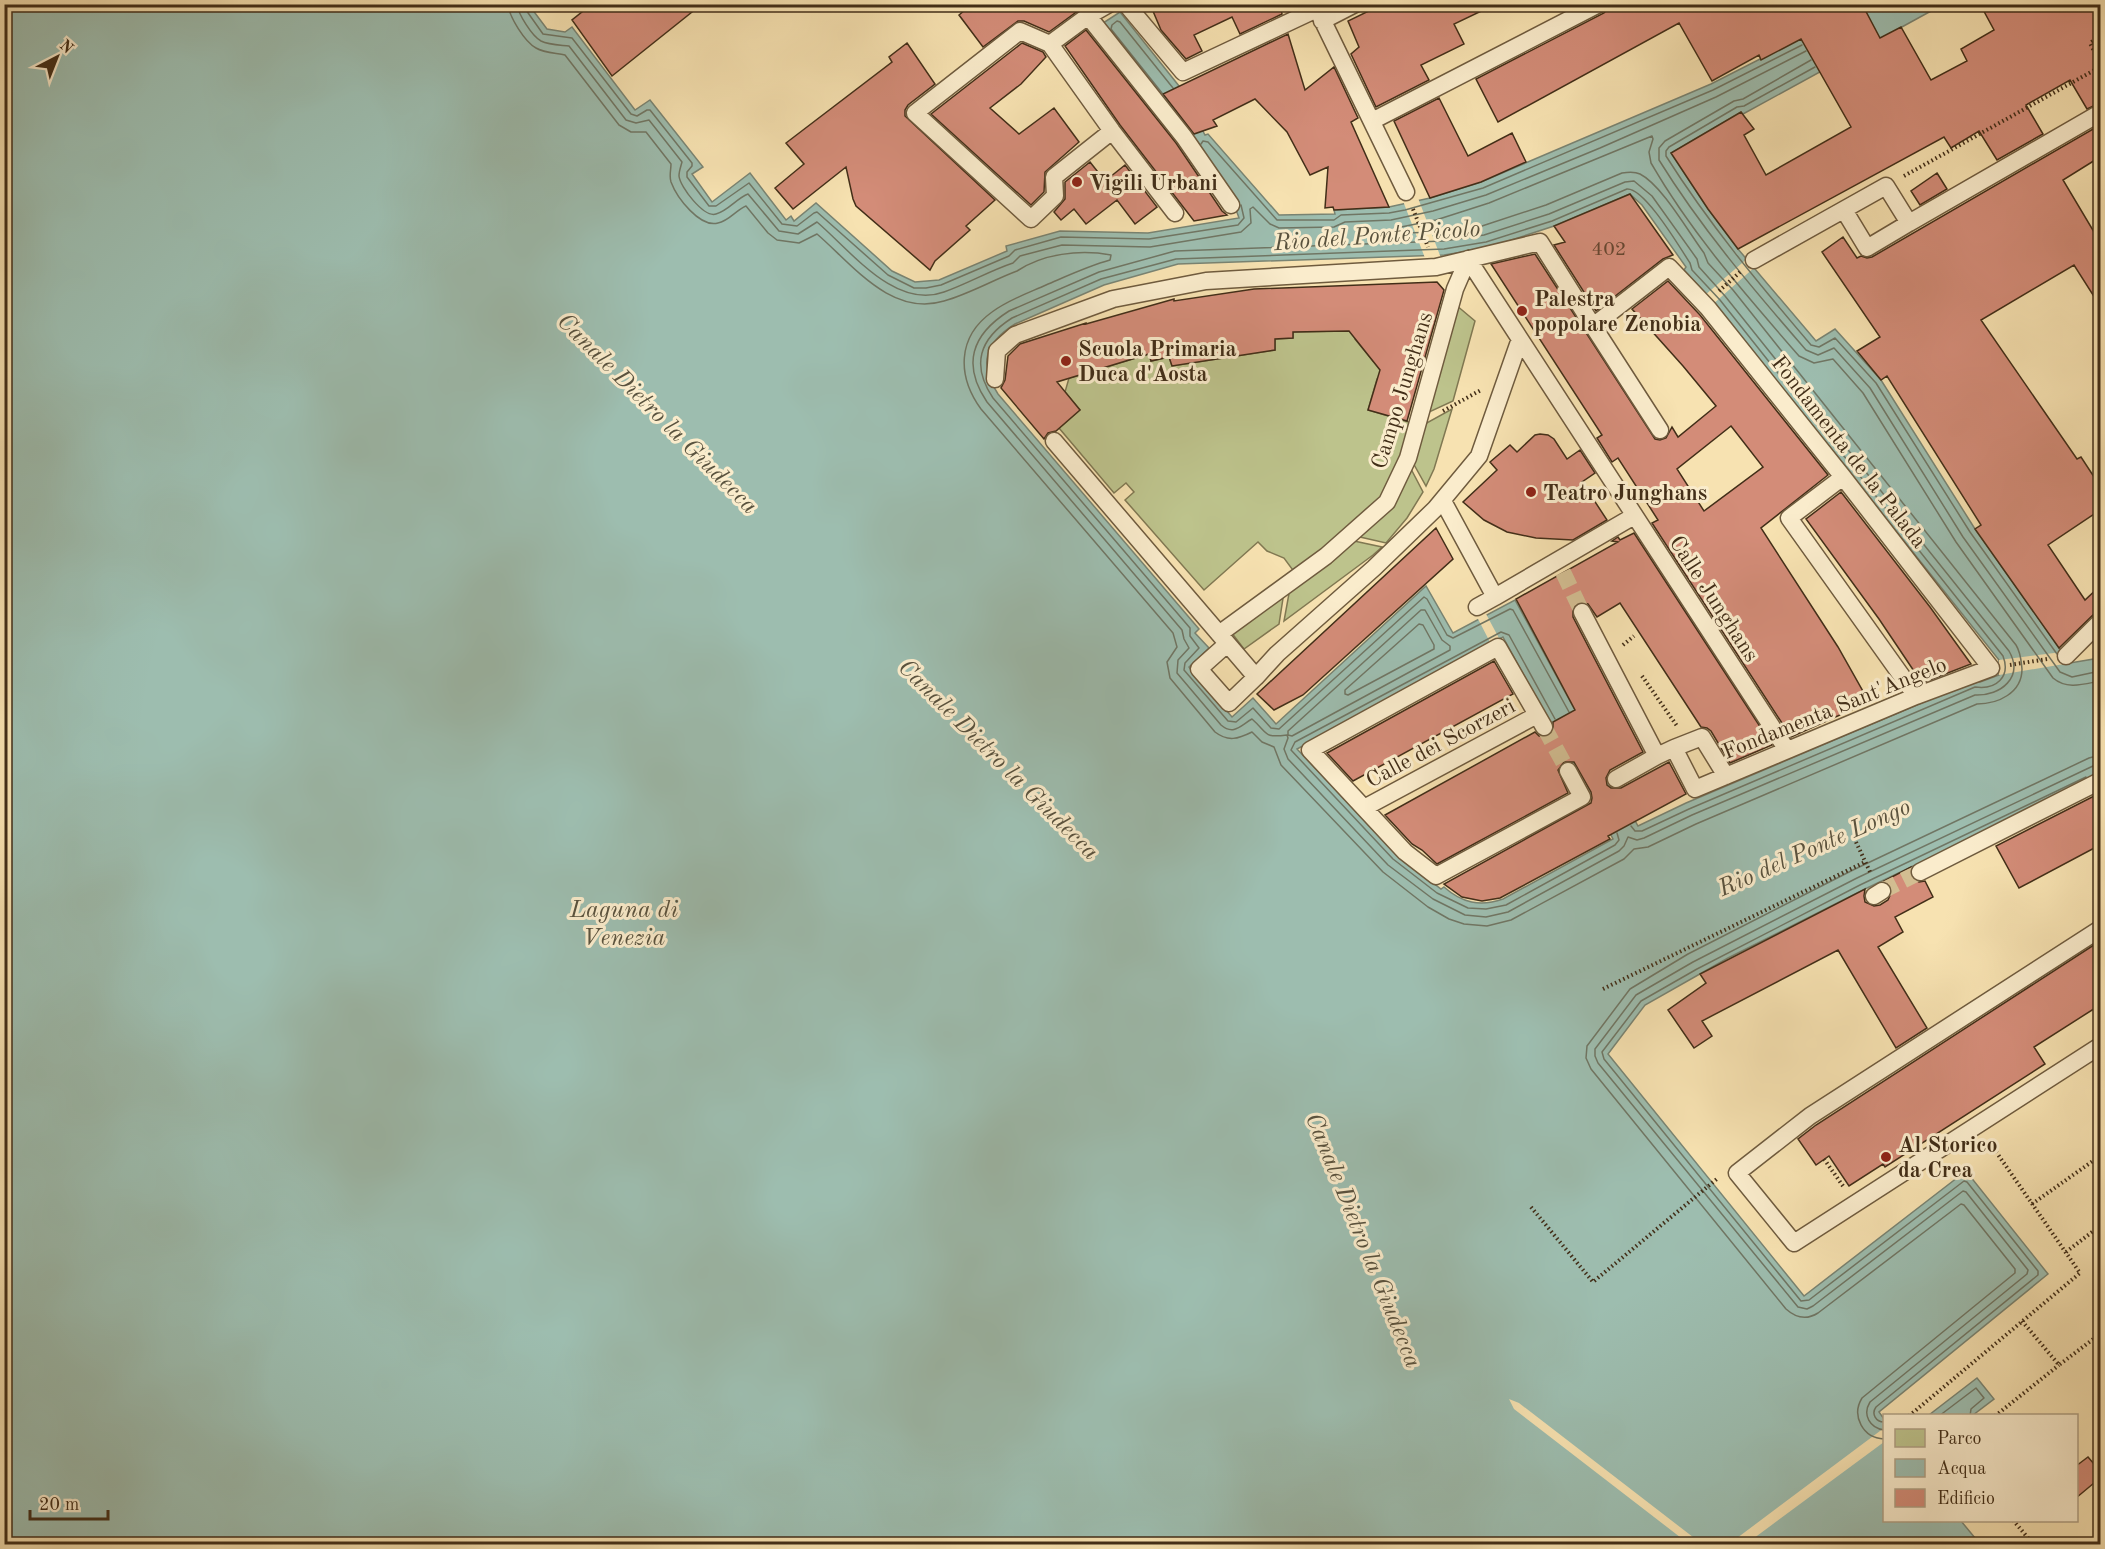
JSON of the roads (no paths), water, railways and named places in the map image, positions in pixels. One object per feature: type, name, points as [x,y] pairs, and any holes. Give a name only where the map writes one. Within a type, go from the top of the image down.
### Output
[{"type":"street","points":[[1126,4],[1183,72],[1317,9],[1406,192]]},
{"type":"street","points":[[1322,21],[1354,4]]},
{"type":"street","points":[[1372,121],[1599,4]]},
{"type":"street","points":[[1050,44],[1097,9],[1231,205]]},
{"type":"street","points":[[1112,131],[1053,177],[1055,196],[1031,219],[915,113],[1020,31],[1050,44],[1112,131],[1175,213]]},
{"type":"street","points":[[1844,210],[1867,248],[2100,113]]},
{"type":"street","points":[[1754,260],[1886,186],[1909,223]]},
{"type":"street","points":[[995,379],[997,351],[1015,335],[1113,299],[1206,281],[1436,267],[1540,243],[1659,429]]},
{"type":"street","name":"Calle Junghans","points":[[1468,259],[1786,750]]},
{"type":"street","name":"Campo Junghans","points":[[1256,677],[1229,703],[1199,669],[1223,639],[1326,556],[1388,502],[1408,458],[1455,289],[1468,259]]},
{"type":"street","name":"Fondamenta de la Palada","points":[[1593,326],[1669,267],[1704,303],[1844,477],[1991,668]]},
{"type":"street","points":[[1054,441],[1256,677],[1277,654],[1374,568],[1443,501],[1479,456],[1520,339]]},
{"type":"street","points":[[1844,477],[1789,518],[1916,696]]},
{"type":"street","points":[[1443,501],[1496,597]]},
{"type":"street","points":[[1477,608],[1560,567],[1634,516]]},
{"type":"street","points":[[1582,612],[1595,627],[1657,756]]},
{"type":"street","points":[[2066,656],[2100,622]]},
{"type":"street","name":"Calle dei Scorzeri","points":[[1498,647],[1541,721],[1364,808],[1310,750],[1498,647]]},
{"type":"street","name":"Fondamenta Sant'Angelo","points":[[1674,748],[1695,789],[1916,696],[1991,668]]},
{"type":"street","points":[[1616,779],[1657,756],[1702,737],[1726,776]]},
{"type":"street","points":[[1364,808],[1405,852],[1436,876],[1582,797],[1568,771]]},
{"type":"street","points":[[1920,872],[2100,781]]},
{"type":"street","points":[[2100,929],[1810,1116],[1737,1173],[1794,1243],[2100,1046]]},
{"type":"water","name":"Laguna di Venezia","points":[[5,5],[529,5],[547,29],[565,32],[572,27],[635,110],[650,100],[703,167],[692,174],[712,202],[750,173],[786,220],[791,216],[794,221],[816,203],[892,271],[915,282],[939,280],[1007,251],[1006,246],[1060,231],[1148,233],[1239,218],[1234,204],[1100,25],[1120,12],[1179,86],[1205,135],[1208,134],[1279,215],[1335,214],[1334,210],[1389,207],[1430,198],[1481,182],[1711,84],[1866,5],[1942,5],[1743,114],[1741,112],[1671,153],[1738,249],[1816,341],[1835,329],[1881,380],[1975,529],[2070,663],[2100,658],[2100,777],[1865,889],[1728,958],[1645,1005],[1608,1054],[1804,1296],[1966,1171],[2048,1274],[1879,1412],[1883,1418],[1883,1522],[1962,1522],[1980,1544],[5,1544]],"holes":[[[1630,194],[1642,205],[1686,267],[1684,270],[1715,304],[1999,660],[1999,675],[1980,682],[1978,679],[1686,803],[1638,826],[1515,600],[1453,633],[1426,586],[1276,724],[1253,698],[1232,717],[1189,667],[1209,648],[1195,633],[1199,629],[998,394],[988,373],[988,355],[991,347],[1005,331],[1015,324],[1104,285],[1178,264],[1444,255],[1487,248],[1554,226]],[[1503,637],[1613,839],[1503,899],[1487,903],[1472,902],[1458,897],[1444,887],[1441,889],[1397,855],[1297,749]]]},
{"type":"water","points":[[1977,1378],[1994,1399],[1974,1414],[1930,1414]]},
{"type":"tunnel","points":[[1563,572],[1582,612]]},
{"type":"tunnel","points":[[1544,727],[1568,771]]},
{"type":"tunnel","points":[[1882,891],[1920,872]]},
{"type":"place","name":"Vigili Urbani","points":[[1077,182]]},
{"type":"place","name":"Palestra popolare Zenobia","points":[[1522,311]]},
{"type":"place","name":"Scuola Primaria Duca d'Aosta","points":[[1066,361]]},
{"type":"place","name":"Teatro Junghans","points":[[1531,492]]},
{"type":"place","name":"Al Storico da Crea","points":[[1886,1157]]},
{"type":"water label","name":"Rio del Ponte Picolo","points":[[1377,235]]},
{"type":"water label","name":"Canale Dietro la Giudecca","points":[[658,413]]},
{"type":"water label","name":"Canale Dietro la Giudecca","points":[[999,759]]},
{"type":"water label","name":"Rio del Ponte Longo","points":[[1814,847]]},
{"type":"water label","name":"Canale Dietro la Giudecca","points":[[1364,1240]]}]
